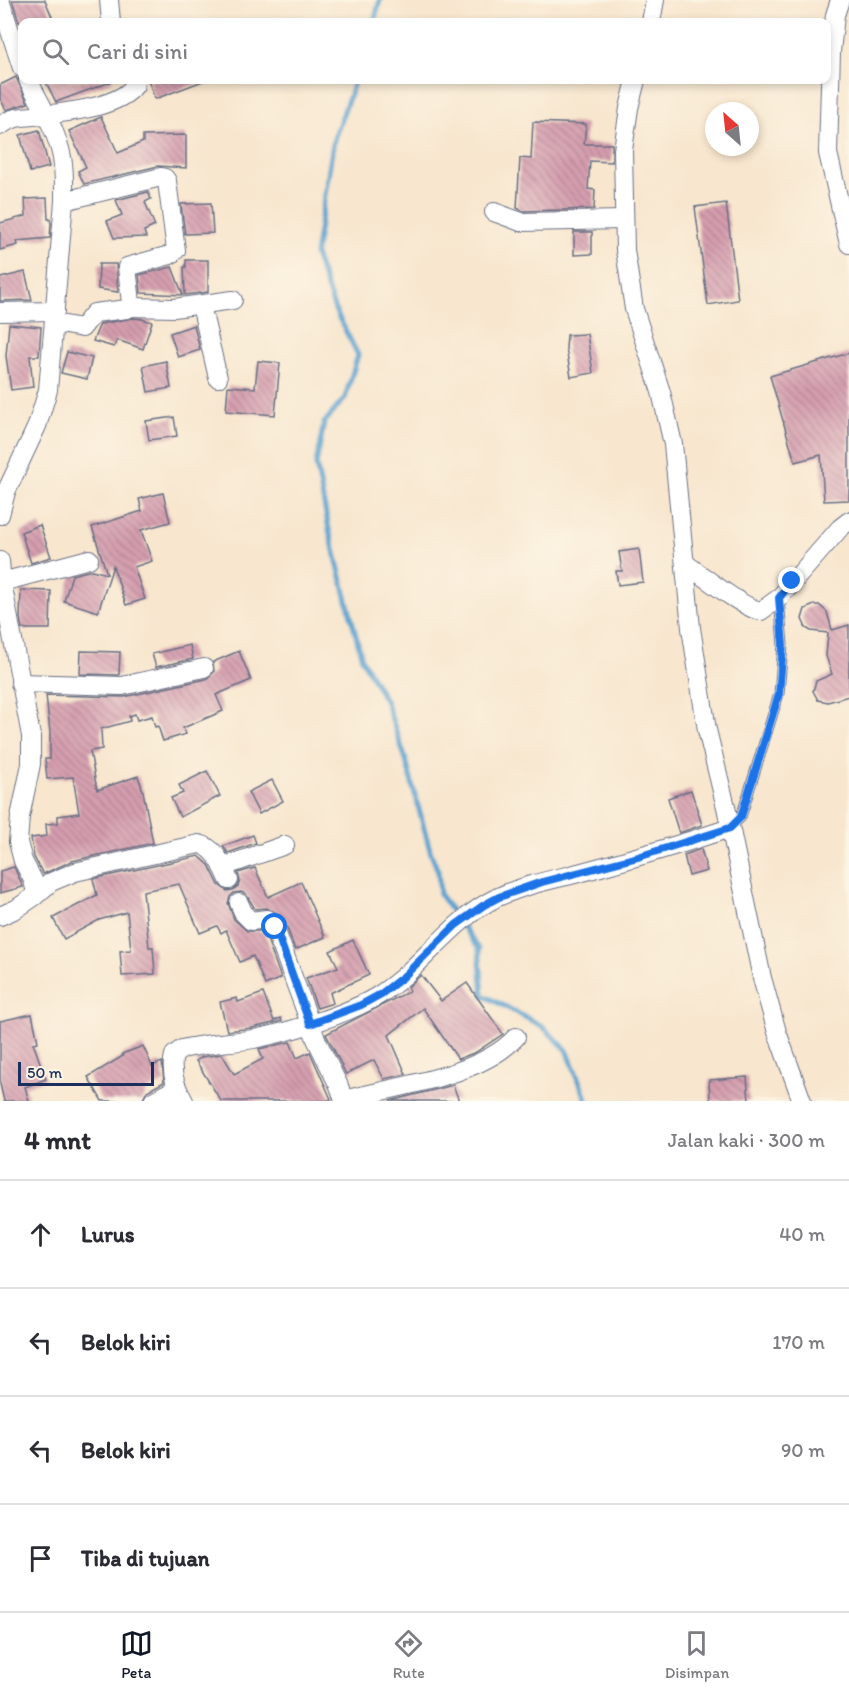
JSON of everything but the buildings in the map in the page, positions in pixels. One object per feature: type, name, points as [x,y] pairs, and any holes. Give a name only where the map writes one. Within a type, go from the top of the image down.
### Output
[{"type":"street","points":[[0,0],[18,56]]},
{"type":"street","points":[[109,0],[111,18]]},
{"type":"street","points":[[652,18],[655,0]]},
{"type":"street","points":[[831,70],[832,42],[840,0]]},
{"type":"street","points":[[0,514],[3,492],[37,426],[48,390],[64,201],[64,177],[60,150],[30,84]]},
{"type":"street","points":[[0,126],[17,116],[42,115],[106,104],[128,93],[135,84]]},
{"type":"street","points":[[635,84],[624,133],[625,250],[632,300],[667,416],[673,444],[691,628],[706,730],[730,828],[762,978],[777,1032],[802,1101]]},
{"type":"street","points":[[830,84],[828,153],[849,244]]},
{"type":"street","points":[[64,201],[161,177],[167,181],[176,250],[170,255],[127,267],[130,307]]},
{"type":"street","points":[[494,212],[521,222],[624,220]]},
{"type":"street","points":[[0,312],[55,317],[82,328],[94,313],[130,307],[159,309],[233,300]]},
{"type":"street","points":[[201,305],[218,378]]},
{"type":"street","points":[[686,564],[756,610],[767,609],[849,521]]},
{"type":"street","points":[[2,582],[89,559]]},
{"type":"street","points":[[0,561],[32,751],[20,817],[18,842],[20,852],[33,880],[35,896]]},
{"type":"street","points":[[20,683],[122,686],[204,668]]},
{"type":"street","points":[[153,1101],[181,1095],[173,1060],[182,1048],[253,1039],[310,1024],[361,1005],[381,994],[408,973],[463,921],[491,901],[514,891],[648,854],[730,828]]},
{"type":"street","points":[[0,915],[16,909],[51,882],[75,872],[194,844],[210,848],[226,874],[285,844]]},
{"type":"street","points":[[239,903],[244,914],[251,921],[267,919],[273,923],[310,1024],[344,1100],[428,1080],[467,1067],[497,1054],[516,1037]]},
{"type":"lane","points":[[730,828],[741,817],[779,694],[783,645],[779,598]]},
{"type":"waterway","points":[[375,18],[380,0]]},
{"type":"waterway","points":[[354,84],[334,139],[315,255],[335,310],[358,355],[345,398],[324,423],[316,464],[330,534],[362,659],[386,702],[405,757],[431,854],[438,871],[440,895],[479,949],[483,995],[542,1026],[567,1050],[587,1101]]},
{"type":"route","points":[[275,927],[310,1024],[361,1005],[381,994],[425,957],[456,925],[499,897],[542,882],[586,872],[678,845],[735,825],[741,817],[779,694],[783,645],[779,598],[792,581]]}]
